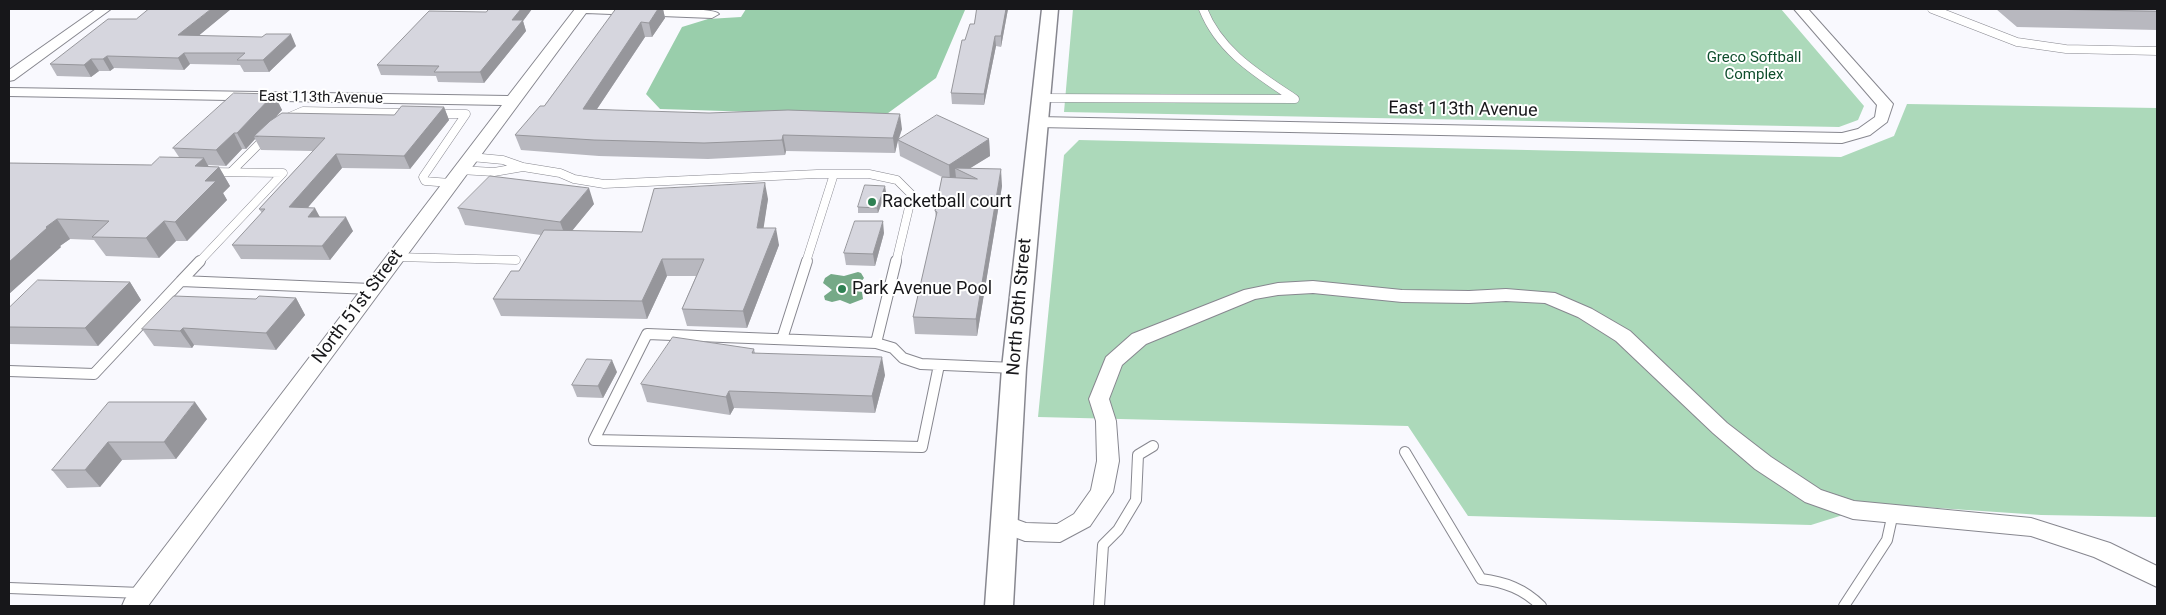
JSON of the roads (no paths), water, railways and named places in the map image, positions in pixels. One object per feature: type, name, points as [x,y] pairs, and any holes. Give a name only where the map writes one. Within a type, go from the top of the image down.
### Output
[{"type":"street","points":[[9,78],[104,9]]},
{"type":"street","points":[[582,9],[712,14]]},
{"type":"street","name":"North 51st Street","points":[[139,600],[394,257],[582,9]]},
{"type":"street","name":"North 50th Street","points":[[999,606],[1014,368],[1050,9]]},
{"type":"street","name":"East 113th Avenue","points":[[1038,122],[1842,138],[1864,132],[1882,119],[1885,104],[1801,9]]},
{"type":"street","name":"East 113th Avenue","points":[[9,92],[513,101]]},
{"type":"street","points":[[1004,524],[1026,532],[1060,533],[1082,520],[1102,492],[1108,461],[1106,421],[1100,399],[1113,362],[1139,339],[1251,294],[1278,290],[1313,287],[1402,296],[1468,298],[1506,295],[1548,297],[1585,313],[1623,336],[1720,428],[1763,463],[1813,496],[1854,510],[2031,527],[2102,550],[2157,577]]},
{"type":"lane","points":[[1041,98],[1295,99],[1256,73],[1223,44],[1210,28],[1203,9]]},
{"type":"lane","points":[[1932,9],[2017,42],[2066,49],[2157,50]]},
{"type":"lane","points":[[278,124],[289,116],[303,111],[418,113]]},
{"type":"lane","points":[[428,113],[466,114],[423,177],[425,181],[460,170],[503,160],[523,167],[560,173],[574,180],[604,184],[834,174],[869,174],[897,180],[912,195],[876,343]]},
{"type":"lane","points":[[232,172],[272,131]]},
{"type":"lane","points":[[460,170],[494,172],[523,167]]},
{"type":"lane","points":[[9,371],[94,374],[283,173],[203,172]]},
{"type":"lane","points":[[782,339],[834,174]]},
{"type":"lane","points":[[394,257],[516,260]]},
{"type":"lane","points":[[181,281],[371,289]]},
{"type":"lane","points":[[939,365],[922,447],[594,440],[647,334],[876,343],[894,348],[904,358],[921,364],[1014,368]]},
{"type":"lane","points":[[1099,606],[1103,545],[1118,530],[1136,500],[1138,455],[1154,446]]},
{"type":"lane","points":[[1406,452],[1482,579],[1502,582],[1518,588],[1532,596],[1541,606]]},
{"type":"lane","points":[[1844,606],[1887,540],[1893,513]]},
{"type":"lane","points":[[9,588],[139,600]]},
{"type":"place","name":"Racketball court","points":[[872,202]]},
{"type":"place","name":"Park Avenue Pool","points":[[842,289]]},
{"type":"park label","name":"Greco Softball Complex","points":[[1754,66]]}]
